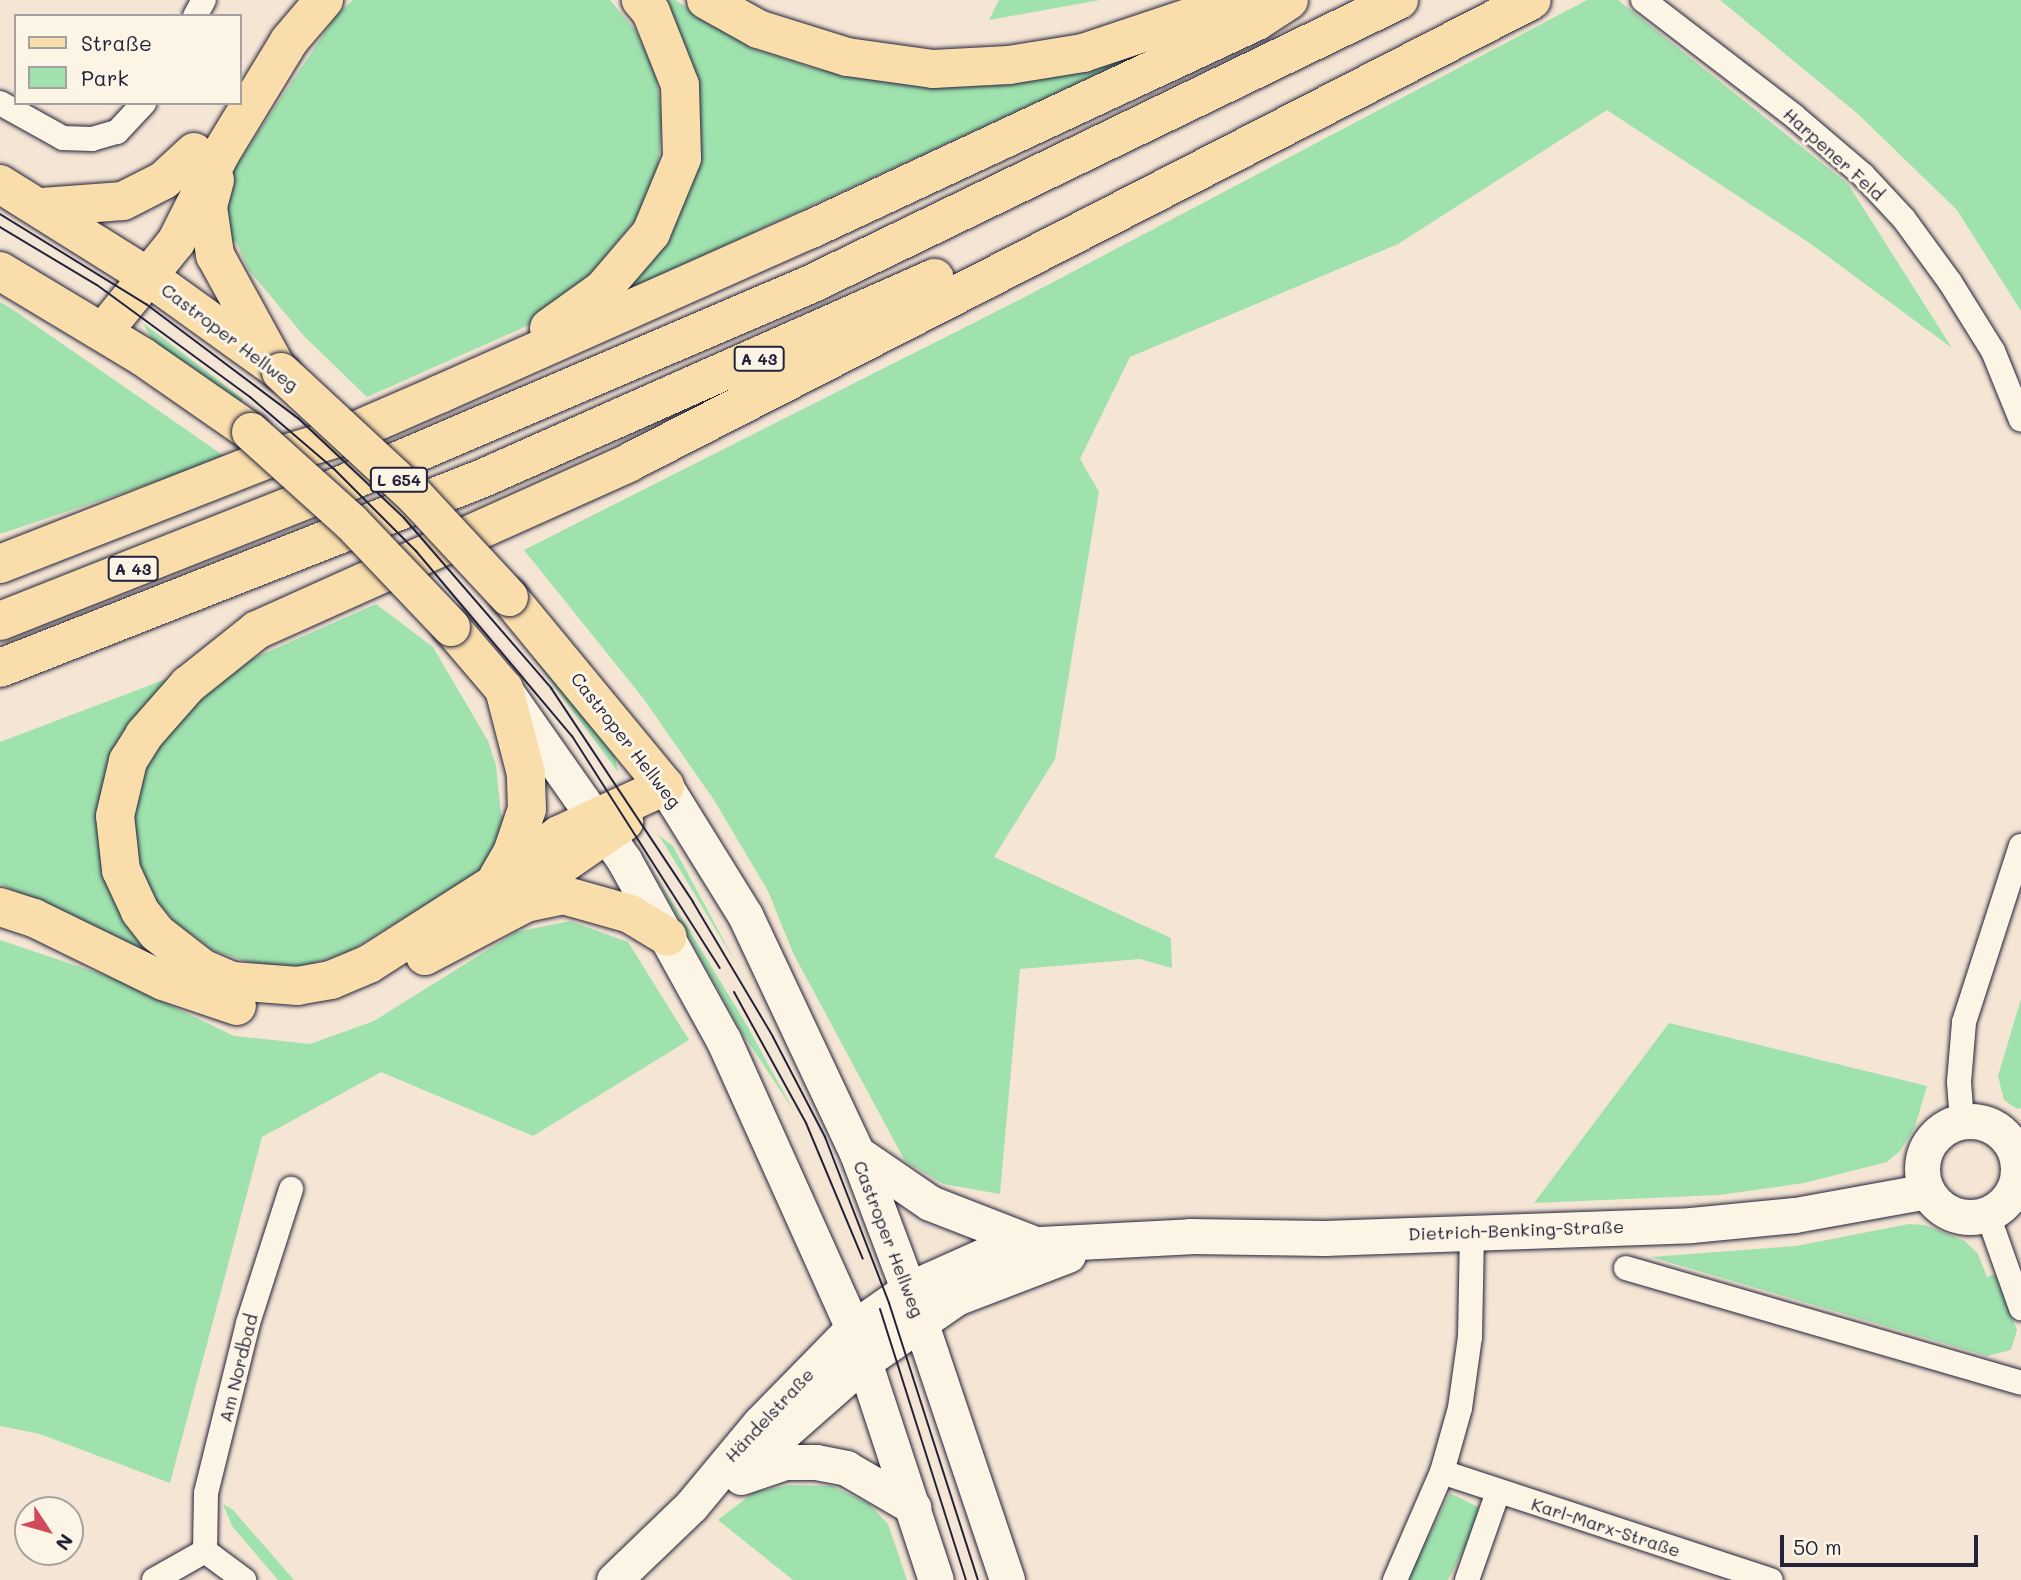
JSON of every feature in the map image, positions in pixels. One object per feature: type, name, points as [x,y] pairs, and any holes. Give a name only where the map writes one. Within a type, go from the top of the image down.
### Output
[{"type":"main road","points":[[242,79],[296,0]]},
{"type":"main road","points":[[103,332],[139,271],[174,195],[208,153],[289,41],[324,0]]},
{"type":"main road","points":[[0,564],[258,446],[327,426],[541,334],[603,289],[651,233],[682,158],[680,85],[670,55],[641,0]]},
{"type":"main road","points":[[706,0],[758,29],[848,57],[933,69],[1009,65],[1083,53],[1241,0]]},
{"type":"main road","points":[[258,446],[353,431],[809,230],[1257,21],[1289,0]]},
{"type":"main road","name":"A 43","points":[[0,621],[325,492],[811,284],[1399,0]]},
{"type":"main road","name":"A 43","points":[[0,668],[337,538],[727,374],[979,258],[1496,0]]},
{"type":"main road","points":[[602,826],[559,835],[494,884],[369,964],[331,980],[265,987],[232,981],[177,951],[140,911],[121,870],[115,816],[128,761],[188,685],[257,630],[630,462],[1532,0]]},
{"type":"main road","points":[[225,105],[208,153],[208,207],[215,255],[279,371]]},
{"type":"main road","points":[[42,207],[123,201],[208,153]]},
{"type":"main road","name":"Castroper Hellweg","points":[[0,184],[42,207],[139,271],[279,371],[415,496],[509,597],[665,786],[745,915],[857,1153],[915,1305],[1007,1580]]},
{"type":"main road","points":[[0,271],[103,332],[258,446],[351,522],[451,627],[504,689],[602,826],[668,937],[754,1102],[853,1328],[936,1580]]},
{"type":"main road","points":[[494,884],[512,853],[527,809],[526,774],[504,689]]},
{"type":"main road","points":[[425,956],[602,826],[665,786]]},
{"type":"main road","points":[[0,907],[34,918],[163,981],[257,1010],[286,1012],[358,995],[526,903],[563,895],[630,914],[668,937]]},
{"type":"main road","points":[[1962,1122],[1986,1124],[1999,1130],[2018,1151],[2019,1172],[2014,1191],[1988,1215],[1954,1215],[1940,1207],[1927,1191],[1922,1171],[1925,1152],[1940,1132],[1962,1122]]},
{"type":"main road","name":"Dietrich-Benking-Straße","points":[[857,1153],[930,1203],[1035,1244]]},
{"type":"main road","name":"Dietrich-Benking-Straße","points":[[915,1305],[959,1264],[1035,1244],[1103,1243],[1190,1236],[1324,1238],[1472,1229],[1691,1225],[1795,1215],[1927,1191]]},
{"type":"main road","name":"Dietrich-Benking-Straße","points":[[915,1305],[1103,1243]]},
{"type":"main road","name":"Händelstraße","points":[[614,1580],[691,1506],[760,1423],[853,1328],[915,1305]]},
{"type":"main road","name":"Händelstraße","points":[[691,1506],[731,1480],[865,1361],[915,1305]]},
{"type":"main road","name":"Händelstraße","points":[[731,1480],[785,1462],[816,1462],[846,1468],[913,1507]]},
{"type":"street","name":"Harpener Feld","points":[[1643,0],[1794,116],[1863,175],[1904,219],[1950,282],[1993,351],[2021,420]]},
{"type":"street","points":[[0,103],[63,138],[92,139],[117,132],[142,105]]},
{"type":"street","points":[[1962,1122],[1959,1082],[1964,1022],[2021,846]]},
{"type":"street","name":"Am Nordbad","points":[[205,1552],[206,1493],[248,1324],[291,1189]]},
{"type":"street","points":[[1988,1215],[2021,1308]]},
{"type":"street","points":[[1395,1580],[1442,1472],[1460,1409],[1470,1337],[1472,1229]]},
{"type":"street","points":[[1626,1268],[2021,1383]]},
{"type":"street","name":"Karl-Marx-Straße","points":[[1442,1472],[1771,1580]]},
{"type":"street","points":[[1467,1580],[1499,1492]]},
{"type":"street","points":[[154,1580],[205,1552],[243,1580]]},
{"type":"green space","points":[[353,0],[610,0],[636,31],[656,75],[662,121],[658,166],[640,214],[578,289],[527,326],[367,397],[304,336],[248,269],[236,241],[225,244],[224,184],[337,14]]},
{"type":"green space","points":[[652,0],[675,0],[753,49],[816,69],[877,79],[1139,55],[617,295],[675,218]]},
{"type":"green space","points":[[999,0],[1100,0],[989,20]]},
{"type":"green space","points":[[1587,0],[1618,0],[1848,184],[1952,348],[1811,244],[1607,110],[1398,244],[1130,357],[1080,459],[1099,492],[1055,759],[994,857],[1171,938],[1172,968],[1140,959],[1020,969],[1000,1194],[943,1184],[905,1161],[793,953],[768,891],[714,800],[643,698],[524,550],[1023,298]]},
{"type":"green space","points":[[1720,0],[2021,0],[2021,311],[1957,210],[1858,114]]},
{"type":"green space","points":[[0,302],[12,309],[227,458],[0,534]]},
{"type":"green space","points":[[143,323],[243,399],[241,404],[154,343]]},
{"type":"green space","points":[[376,604],[433,647],[488,741],[496,765],[501,815],[514,818],[481,870],[348,952],[305,966],[258,965],[214,951],[175,922],[152,896],[139,861],[134,814],[145,770],[168,729],[213,686],[252,659]]},
{"type":"green space","points":[[530,647],[614,752],[618,772],[534,659]]},
{"type":"green space","points":[[169,678],[102,809],[183,970],[0,884],[0,742]]},
{"type":"green space","points":[[658,835],[673,846],[736,963],[665,845]]},
{"type":"green space","points":[[640,849],[745,1022],[794,1111],[743,1034]]},
{"type":"green space","points":[[570,921],[628,942],[689,1040],[533,1136],[381,1072],[262,1137],[170,1483],[40,1434],[0,1426],[0,940],[116,979],[234,1036],[310,1044],[374,1021],[516,932]]},
{"type":"green space","points":[[2021,999],[2021,1108],[2017,1109],[2004,1100],[1998,1076]]},
{"type":"green space","points":[[1669,1023],[1927,1086],[1915,1127],[1900,1151],[1887,1162],[1804,1183],[1719,1195],[1534,1203]]},
{"type":"green space","points":[[1909,1224],[1924,1225],[1965,1241],[1978,1254],[1987,1277],[1995,1274],[2017,1330],[2011,1350],[1987,1356],[1651,1257],[1796,1246]]},
{"type":"green space","points":[[790,1485],[832,1486],[869,1504],[888,1524],[907,1580],[793,1580],[718,1520],[754,1492]]},
{"type":"green space","points":[[1450,1493],[1480,1508],[1465,1547],[1448,1580],[1407,1580]]},
{"type":"green space","points":[[223,1504],[233,1510],[294,1580],[278,1580],[232,1526]]},
{"type":"tram line","points":[[0,214],[146,304],[298,418],[404,518],[551,688],[693,902],[773,1037],[825,1137],[889,1303],[978,1580]]},
{"type":"tram line","points":[[0,227],[97,285],[250,397],[334,469],[416,551],[572,736],[720,968]]},
{"type":"tram line","points":[[734,992],[806,1123],[863,1259]]},
{"type":"tram line","points":[[880,1309],[966,1580]]}]
